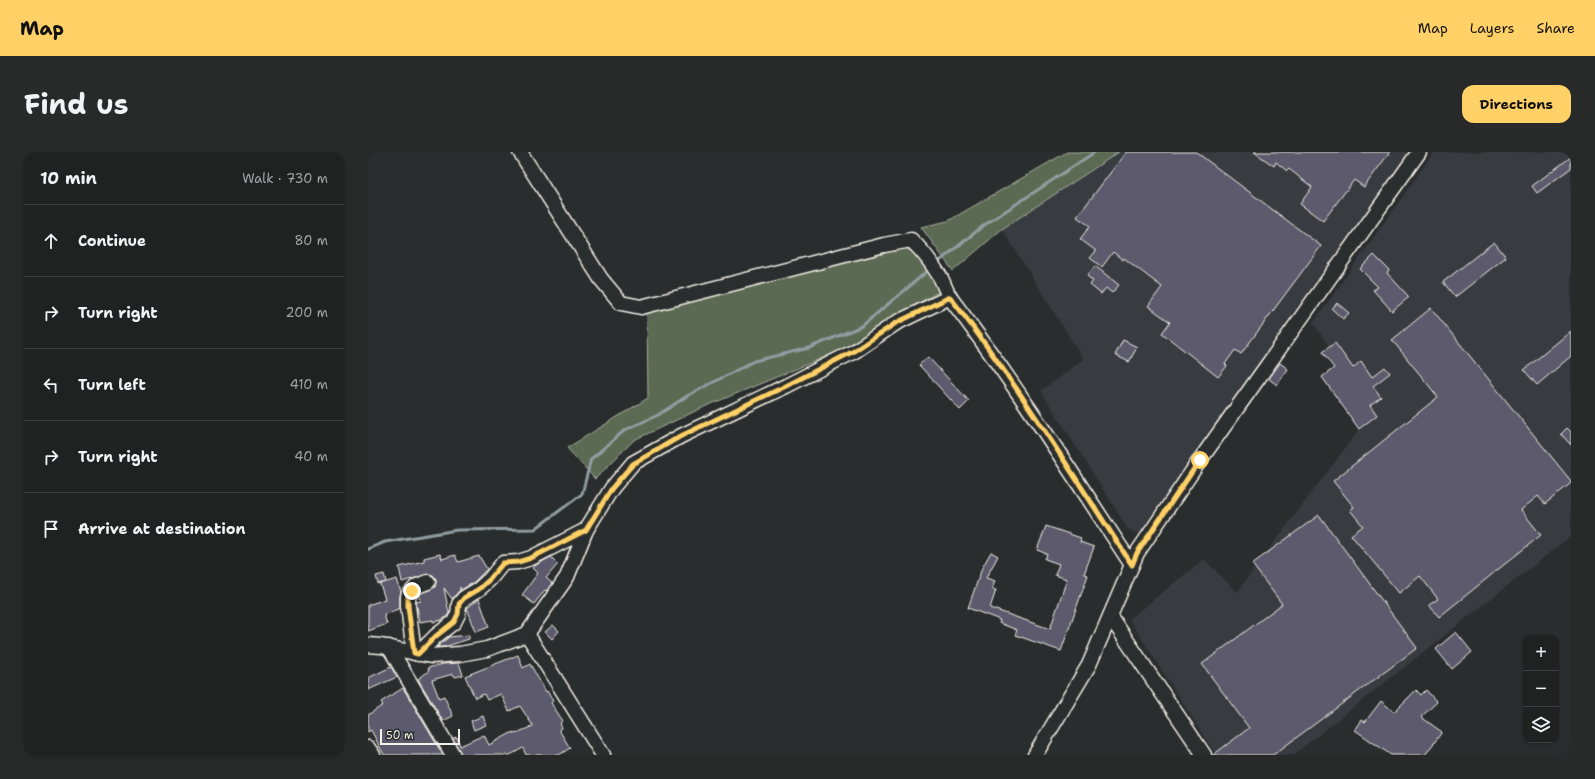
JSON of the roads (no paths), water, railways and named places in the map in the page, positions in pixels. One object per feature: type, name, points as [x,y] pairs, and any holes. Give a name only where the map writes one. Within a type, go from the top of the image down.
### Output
[{"type":"street","points":[[520,152],[601,279],[621,303],[641,307],[876,247],[911,240],[924,253],[940,276],[950,297],[974,328],[1016,389],[1132,565]]},
{"type":"street","points":[[1035,755],[1089,665],[1137,553],[1205,453],[1419,152]]},
{"type":"street","points":[[368,645],[389,647],[431,656],[460,654],[487,649],[528,634],[567,577],[586,530],[612,488],[633,464],[681,436],[786,386],[854,351],[896,323],[950,297]]},
{"type":"street","points":[[416,653],[454,622],[458,614],[459,604],[464,598],[485,584],[503,563],[518,562],[531,558],[586,530]]},
{"type":"street","points":[[416,653],[408,606],[408,596],[417,586],[428,582]]},
{"type":"street","points":[[1110,616],[1204,755]]},
{"type":"street","points":[[528,634],[603,755]]},
{"type":"street","points":[[389,647],[452,755]]},
{"type":"street","points":[[368,748],[372,755]]},
{"type":"waterway","points":[[936,264],[983,226],[1095,152]]},
{"type":"waterway","points":[[368,549],[385,542],[457,530],[535,529],[582,494],[591,459],[625,430],[658,415],[687,396],[754,361],[809,348],[862,326],[930,269]]}]
